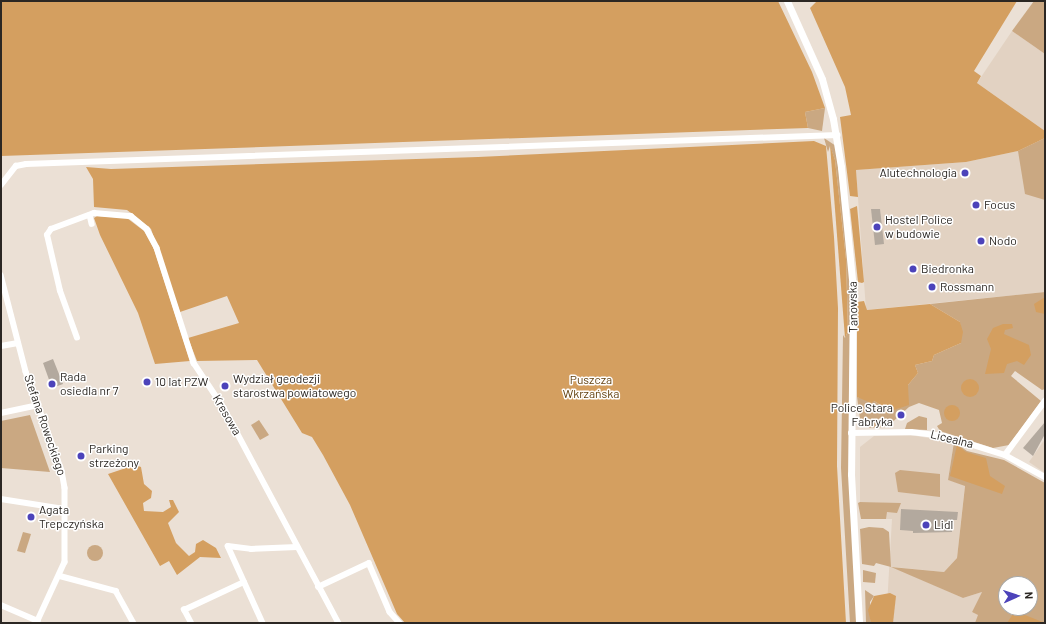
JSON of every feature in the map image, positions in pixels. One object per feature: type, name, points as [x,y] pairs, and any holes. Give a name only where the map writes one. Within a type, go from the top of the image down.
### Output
[{"type":"main road","name":"Tanowska","points":[[787,1],[819,69],[837,135],[853,289],[851,433],[860,623]]},
{"type":"street","points":[[1,185],[16,166],[32,164],[837,135]]},
{"type":"street","name":"Kresowa","points":[[78,338],[60,291],[47,235],[51,229],[90,215],[125,214],[147,229],[157,248],[194,363],[224,408],[338,623]]},
{"type":"street","points":[[90,215],[92,224]]},
{"type":"street","name":"Stefana Roweckiego","points":[[1,275],[18,343],[38,405],[64,476],[66,556],[60,576],[38,622]]},
{"type":"street","points":[[1,346],[18,343]]},
{"type":"street","points":[[1005,455],[1045,401]]},
{"type":"street","points":[[1,413],[38,405]]},
{"type":"street","name":"Licealna","points":[[851,433],[933,433],[1005,455],[1045,477]]},
{"type":"street","points":[[1,499],[65,509]]},
{"type":"street","points":[[263,623],[228,546],[251,550],[297,547]]},
{"type":"street","points":[[318,587],[369,563],[390,612],[400,623]]},
{"type":"street","points":[[60,576],[116,591],[134,623]]},
{"type":"street","points":[[191,623],[184,610],[244,582]]},
{"type":"street","points":[[1,605],[38,622]]},
{"type":"shaded area","points":[[1034,1],[1045,1],[1045,54],[1012,31]]},
{"type":"shaded area","points":[[1012,31],[1045,54],[1045,131],[977,83]]},
{"type":"shaded area","points":[[825,108],[822,131],[808,128],[805,112]]},
{"type":"shaded area","points":[[824,138],[836,146],[851,286],[849,420],[857,623],[850,623],[841,468],[843,335],[845,338],[848,331],[846,259],[835,160],[830,146],[828,152]]},
{"type":"shaded area","points":[[1045,138],[1045,292],[866,310],[856,170],[966,162],[1018,151]]},
{"type":"shaded area","points":[[1045,138],[1045,200],[1025,194],[1018,151]]},
{"type":"shaded area","points":[[1045,292],[1045,389],[1042,390],[1015,371],[1011,376],[1041,401],[1009,445],[993,448],[940,431],[937,426],[942,423],[939,410],[919,403],[909,407],[887,427],[870,428],[860,419],[857,397],[874,401],[889,410],[899,408],[908,385],[918,373],[915,365],[932,361],[934,355],[961,343],[960,322],[930,304]]},
{"type":"shaded area","points":[[30,415],[50,472],[1,468],[1,421]]},
{"type":"shaded area","points":[[919,416],[927,418],[927,430],[905,429],[907,423]]},
{"type":"shaded area","points":[[259,420],[269,435],[260,440],[251,425]]},
{"type":"shaded area","points":[[874,436],[916,436],[954,442],[948,480],[965,485],[957,558],[944,572],[893,567],[963,598],[982,592],[972,612],[979,615],[976,623],[886,623],[892,519],[886,519],[886,503],[860,502],[860,447]]},
{"type":"shaded area","points":[[1045,439],[1045,473],[1029,462]]},
{"type":"shaded area","points":[[954,442],[967,451],[1004,460],[1045,483],[1045,623],[975,623],[978,615],[972,612],[982,592],[963,598],[891,567],[944,572],[957,558],[965,486],[948,480]]},
{"type":"shaded area","points":[[900,470],[940,474],[940,497],[898,492],[895,473]]},
{"type":"shaded area","points":[[858,503],[901,503],[897,513],[887,512],[886,519],[861,519]]},
{"type":"shaded area","points":[[869,527],[883,528],[889,532],[891,567],[876,563],[874,566],[862,564],[860,529]]},
{"type":"shaded area","points":[[23,532],[31,534],[25,553],[17,551]]},
{"type":"shaded area","points":[[95,545],[101,547],[103,553],[101,559],[95,561],[89,559],[87,553],[89,547]]},
{"type":"shaded area","points":[[863,570],[876,573],[875,583],[863,582]]},
{"type":"shaded area","points":[[865,590],[874,596],[870,602],[871,623],[866,623]]},
{"type":"green space","points":[[1,1],[778,1],[812,72],[825,108],[805,112],[808,128],[1,156]]},
{"type":"green space","points":[[817,1],[1017,1],[974,71],[981,76],[977,83],[1045,131],[1045,138],[1018,151],[966,162],[856,170],[858,197],[850,196],[840,117],[851,115],[845,87],[810,8]]},
{"type":"green space","name":"Puszcza Wkrzańska","points":[[814,141],[826,146],[834,237],[838,308],[837,466],[846,623],[405,623],[397,614],[350,505],[323,455],[312,437],[302,433],[257,360],[197,361],[188,338],[239,323],[227,296],[180,312],[151,229],[127,210],[94,207],[93,179],[86,167],[111,169],[478,157]]},
{"type":"green space","points":[[830,145],[835,160],[846,259],[848,331],[845,338]]},
{"type":"green space","points":[[857,206],[864,282],[862,283],[858,282],[850,209]]},
{"type":"green space","points":[[97,216],[127,218],[144,231],[154,249],[190,361],[155,364],[138,313],[100,235],[94,218]]},
{"type":"green space","points":[[1045,297],[1045,314],[1036,312],[1034,304]]},
{"type":"green space","points":[[864,301],[867,310],[930,304],[960,322],[963,332],[961,343],[934,355],[932,361],[915,365],[918,373],[908,385],[909,405],[885,413],[884,407],[874,401],[871,403],[857,397],[857,302]]},
{"type":"green space","points":[[1003,324],[1012,324],[1013,328],[1005,330],[1004,334],[1029,345],[1031,355],[1024,365],[1017,361],[1007,364],[1004,373],[985,374],[991,349],[987,339],[993,328]]},
{"type":"green space","points":[[966,379],[974,379],[979,384],[977,395],[974,397],[966,397],[961,392],[961,384]]},
{"type":"green space","points":[[952,405],[959,410],[960,413],[955,420],[952,421],[945,416],[944,413],[949,406]]},
{"type":"green space","points":[[957,445],[966,452],[986,458],[990,476],[1005,486],[1002,494],[950,476]]},
{"type":"green space","points":[[135,465],[141,467],[144,484],[152,491],[151,498],[143,503],[144,511],[163,512],[171,507],[169,500],[173,500],[179,512],[168,523],[176,543],[189,556],[195,552],[196,544],[203,540],[216,548],[221,558],[200,557],[177,575],[169,561],[160,566],[108,474]]},
{"type":"green space","points":[[890,593],[896,596],[893,623],[871,623],[868,610],[874,596]]},
{"type":"green space","points":[[1012,616],[1028,616],[1045,623],[1007,623]]},
{"type":"building","name":"Hostel Police w budowie","points":[[871,209],[880,209],[884,244],[875,245]]},
{"type":"building","points":[[53,359],[63,384],[52,388],[43,363]]},
{"type":"building","points":[[1045,422],[1045,434],[1033,456],[1023,448]]},
{"type":"building","name":"Lidl","points":[[901,509],[958,512],[957,520],[953,520],[952,532],[913,533],[913,531],[900,530]]},
{"type":"place","name":"Alutechnologia","points":[[965,173]]},
{"type":"place","name":"Focus","points":[[976,205]]},
{"type":"place","name":"Hostel Police w budowie","points":[[877,227]]},
{"type":"place","name":"Nodo","points":[[981,241]]},
{"type":"place","name":"Biedronka","points":[[913,269]]},
{"type":"place","name":"Rossmann","points":[[932,287]]},
{"type":"place","name":"10 lat PZW","points":[[147,382]]},
{"type":"place","name":"Rada osiedla nr 7","points":[[52,384]]},
{"type":"place","name":"Wydział geodezji starostwa powiatowego","points":[[225,386]]},
{"type":"place","name":"Police Stara Fabryka","points":[[901,415]]},
{"type":"place","name":"Parking strzeżony","points":[[81,456]]},
{"type":"place","name":"Agata Trepczyńska","points":[[31,517]]},
{"type":"place","name":"Lidl","points":[[926,525]]}]
